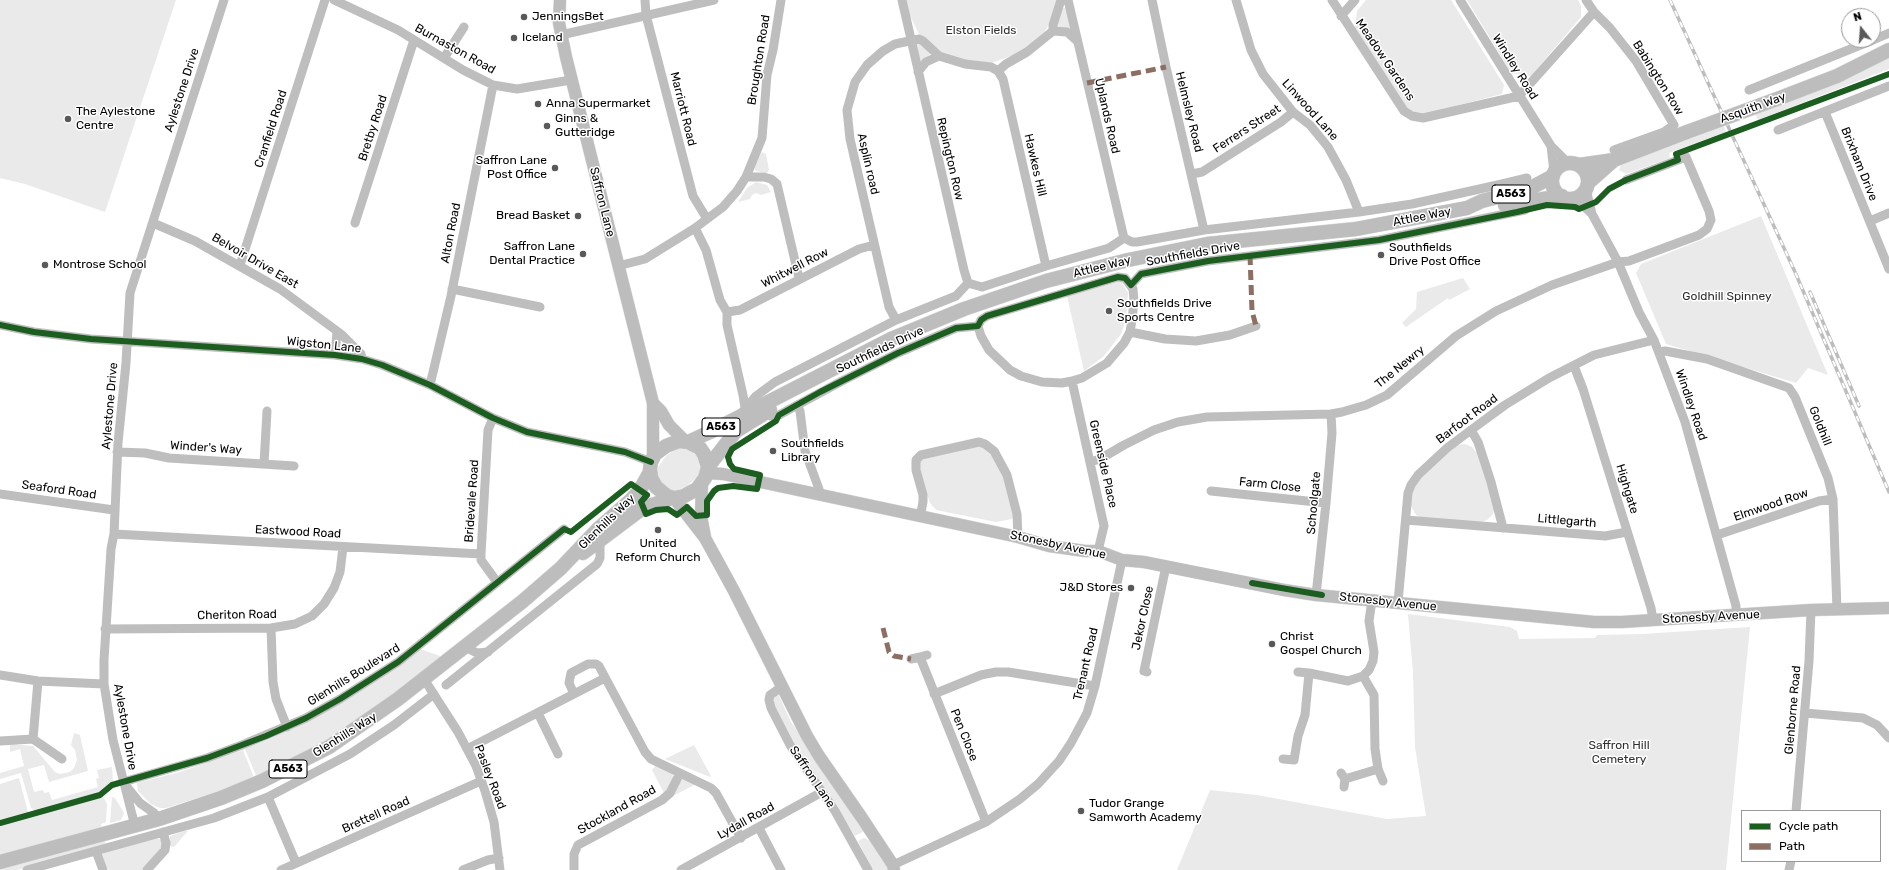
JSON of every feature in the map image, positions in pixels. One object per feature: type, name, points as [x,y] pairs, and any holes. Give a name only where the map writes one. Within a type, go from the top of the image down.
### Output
[{"type":"highway","name":"Asquith Way","points":[[1573,164],[1614,155],[1687,132],[1836,76],[1889,50]]},
{"type":"highway","name":"Asquith Way","points":[[1587,186],[1614,155]]},
{"type":"highway","points":[[1563,164],[1573,164],[1585,170],[1587,186],[1579,196],[1568,197],[1555,190],[1554,174],[1563,164]]},
{"type":"highway","name":"Attlee Way","points":[[1516,205],[1529,189],[1554,174]]},
{"type":"highway","name":"Attlee Way","points":[[686,441],[710,432],[742,413],[804,384],[891,339],[952,314],[1039,283],[1128,260],[1218,242],[1356,229],[1466,208],[1482,201],[1516,205],[1568,197]]},
{"type":"highway","name":"Attlee Way","points":[[706,474],[736,431],[766,413],[804,384]]},
{"type":"highway","name":"A563","points":[[651,464],[666,446],[679,441],[686,441],[700,448],[704,454],[706,474],[692,493],[673,498]]},
{"type":"highway","points":[[651,464],[656,487],[673,498]]},
{"type":"highway","name":"Glenhills Way","points":[[561,568],[598,529],[631,500],[640,490],[651,464]]},
{"type":"highway","name":"Glenhills Way","points":[[0,862],[158,819],[221,798],[262,782],[295,765],[348,734],[424,679],[561,568],[600,542],[643,508],[673,498]]},
{"type":"main road","name":"Saffron Lane","points":[[560,0],[561,35],[571,80],[653,403],[651,464]]},
{"type":"main road","name":"Saffron Lane","points":[[653,403],[661,411],[669,426],[686,441]]},
{"type":"main road","name":"Saffron Lane","points":[[705,538],[701,516],[706,474]]},
{"type":"main road","name":"Stonesby Avenue","points":[[706,474],[723,474],[819,494],[1018,537],[1049,546],[1085,551],[1098,551],[1122,560],[1166,566],[1284,590],[1316,594],[1594,622],[1653,620],[1811,610],[1889,608]]},
{"type":"main road","name":"Saffron Lane","points":[[673,498],[705,538],[819,756],[894,867]]},
{"type":"street","name":"Aylestone Drive","points":[[134,826],[112,740],[104,684],[105,629],[111,549],[114,534],[117,452],[130,292],[148,232],[153,223],[224,0]]},
{"type":"street","name":"Cranfield Road","points":[[240,265],[325,0]]},
{"type":"street","name":"Burnaston Road","points":[[334,0],[365,14],[414,40],[493,85],[523,88],[571,80]]},
{"type":"street","name":"Marriott Road","points":[[645,0],[646,15],[693,196],[707,219]]},
{"type":"street","points":[[561,35],[714,0]]},
{"type":"street","name":"Broughton Road","points":[[618,266],[645,259],[695,228],[730,200],[746,177],[762,138],[766,75],[773,50],[781,0]]},
{"type":"street","points":[[902,0],[911,40],[923,41],[939,56],[965,64],[991,67],[998,71],[1053,31],[1067,32],[1071,34],[1078,42]]},
{"type":"street","points":[[1053,31],[1053,25],[1061,0]]},
{"type":"street","name":"Uplands Road","points":[[1068,0],[1124,238]]},
{"type":"street","name":"Helmsley Road","points":[[1152,0],[1204,230]]},
{"type":"street","name":"Linwood Lane","points":[[1236,0],[1246,35],[1257,63],[1293,112],[1310,125],[1328,147],[1346,180],[1359,212]]},
{"type":"street","points":[[1332,0],[1341,16]]},
{"type":"street","name":"Meadow Gardens","points":[[1355,0],[1341,16],[1404,111],[1412,116],[1423,118],[1519,96]]},
{"type":"street","name":"Windley Road","points":[[1460,0],[1551,146],[1573,164]]},
{"type":"street","points":[[1519,96],[1594,12],[1586,0]]},
{"type":"street","name":"Babington Row","points":[[1594,12],[1610,28],[1636,62],[1674,126],[1614,155]]},
{"type":"street","points":[[444,58],[464,27]]},
{"type":"street","name":"Bretby Road","points":[[356,223],[414,40]]},
{"type":"street","name":"Repington Row","points":[[911,40],[968,283]]},
{"type":"street","name":"Asplin road","points":[[896,320],[889,307],[874,245],[850,139],[847,110],[853,88],[867,65],[889,46],[911,40]]},
{"type":"street","points":[[1748,90],[1853,48]]},
{"type":"street","points":[[918,72],[932,59],[939,56]]},
{"type":"street","name":"Hawkes Hill","points":[[998,71],[1003,79],[1046,266]]},
{"type":"street","name":"Alton Road","points":[[430,385],[452,289],[493,85]]},
{"type":"street","points":[[1778,130],[1889,86]]},
{"type":"street","name":"Ferrers Street","points":[[1192,174],[1202,172],[1282,122],[1293,112]]},
{"type":"street","name":"Brixham Drive","points":[[1825,112],[1889,269]]},
{"type":"street","name":"Windley Road","points":[[1551,146],[1554,174]]},
{"type":"street","name":"The Newry","points":[[1090,462],[1100,460],[1124,445],[1154,430],[1178,422],[1207,417],[1331,414],[1366,405],[1387,395],[1456,336],[1496,311],[1552,285],[1618,262],[1629,261],[1699,235],[1707,229],[1711,220],[1709,211],[1686,157],[1626,180]]},
{"type":"street","points":[[746,177],[764,177],[771,179],[777,184],[799,278]]},
{"type":"street","name":"Southfields Drive","points":[[1124,238],[1132,242],[1137,242],[1204,230],[1359,212],[1412,204],[1526,178]]},
{"type":"street","points":[[1502,184],[1516,205]]},
{"type":"street","name":"Windley Road","points":[[1587,186],[1592,214],[1618,262],[1639,312],[1660,352],[1685,422],[1736,606],[1736,615]]},
{"type":"street","name":"Windley Road","points":[[1568,197],[1592,214]]},
{"type":"street","name":"Southfields Drive","points":[[1131,285],[1141,274],[1208,261],[1372,241],[1428,231],[1516,205]]},
{"type":"street","points":[[1870,221],[1889,213]]},
{"type":"street","name":"Belvoir Drive East","points":[[153,223],[195,241],[240,265],[280,289],[319,316],[341,334],[361,354],[362,359]]},
{"type":"street","points":[[695,228],[706,250],[720,300],[727,312],[727,325],[742,413]]},
{"type":"street","points":[[968,283],[982,287],[1046,266],[1109,248],[1124,238]]},
{"type":"street","name":"Whitwell Row","points":[[727,312],[740,310],[799,278],[859,249],[874,245]]},
{"type":"street","points":[[1118,277],[1125,278],[1131,285],[1134,294],[1134,309],[1130,332],[1117,353],[1107,363],[1082,378],[1072,381],[1062,383],[1042,382],[1021,376],[1010,370],[989,350],[981,336],[978,326],[981,320],[987,316],[1118,277]]},
{"type":"street","name":"Southfields Drive","points":[[742,413],[756,396],[776,382],[896,320],[956,296],[968,283]]},
{"type":"street","points":[[452,289],[540,307]]},
{"type":"street","name":"Wigston Lane","points":[[0,325],[64,337],[335,355],[362,359],[382,365],[430,385],[493,418],[527,432],[625,452],[651,464]]},
{"type":"street","name":"Southfields Drive","points":[[766,413],[770,416],[779,415],[842,381],[911,347],[956,328],[978,326]]},
{"type":"street","points":[[1130,332],[1165,339],[1196,341],[1230,335],[1256,326]]},
{"type":"street","points":[[335,355],[337,332]]},
{"type":"street","name":"Barfoot Road","points":[[1398,602],[1408,493],[1411,485],[1418,475],[1447,448],[1471,430],[1505,405],[1549,378],[1594,355],[1631,347],[1654,340]]},
{"type":"street","name":"Goldhill","points":[[1660,352],[1665,351],[1686,354],[1707,359],[1789,388],[1795,397],[1825,471],[1833,499],[1837,610]]},
{"type":"street","name":"Highgate","points":[[1574,366],[1583,389],[1651,608],[1653,620]]},
{"type":"street","name":"Greenside Place","points":[[1072,381],[1104,526],[1098,551]]},
{"type":"street","points":[[797,405],[800,411],[805,451],[819,489],[819,494]]},
{"type":"street","points":[[264,464],[267,411]]},
{"type":"street","name":"Schoolgate","points":[[1316,594],[1332,433],[1331,414]]},
{"type":"street","name":"Bridevale Road","points":[[493,418],[488,430],[481,560],[497,582]]},
{"type":"street","points":[[1471,430],[1478,442],[1491,482],[1503,528]]},
{"type":"street","points":[[920,517],[923,495],[916,470],[916,460],[921,455],[978,442],[994,451],[1007,475],[1017,514],[1018,537]]},
{"type":"street","name":"Winder's Way","points":[[117,452],[145,453],[169,458],[294,466]]},
{"type":"street","name":"Farm Close","points":[[1211,491],[1326,503]]},
{"type":"street","name":"Seaford Road","points":[[0,494],[114,510]]},
{"type":"street","name":"Elmwood Row","points":[[1717,535],[1819,501],[1833,499]]},
{"type":"street","name":"Littlegarth","points":[[1406,520],[1605,536],[1627,532]]},
{"type":"street","name":"Glenhills Boulevard","points":[[123,782],[207,758],[287,726],[340,699],[398,662],[564,529]]},
{"type":"street","name":"Eastwood Road","points":[[114,534],[481,554]]},
{"type":"street","points":[[446,684],[597,564],[600,558],[600,542]]},
{"type":"street","name":"Cheriton Road","points":[[105,629],[271,628],[295,624],[312,616],[324,604],[334,588],[340,572],[343,547]]},
{"type":"street","name":"Trenant Road","points":[[894,867],[986,822],[1038,784],[1059,761],[1071,743],[1087,713],[1095,686],[1122,560]]},
{"type":"street","name":"Jekor Close","points":[[1148,672],[1144,671],[1166,566]]},
{"type":"street","points":[[1298,672],[1348,681],[1363,676],[1373,661],[1374,652],[1369,621],[1372,600]]},
{"type":"street","name":"Glenborne Road","points":[[1796,810],[1809,661],[1811,610]]},
{"type":"street","points":[[271,628],[273,682],[276,699],[287,726]]},
{"type":"street","points":[[465,647],[477,653],[488,652]]},
{"type":"street","name":"Pen Close","points":[[911,659],[914,660],[924,656],[934,694],[986,822]]},
{"type":"street","points":[[574,694],[569,682],[569,676],[571,673],[588,664],[596,664],[599,666],[645,752],[651,759],[704,784],[716,794],[741,838]]},
{"type":"street","points":[[934,694],[981,675],[996,672],[1008,672],[1095,686]]},
{"type":"street","points":[[1283,759],[1294,760],[1298,736],[1305,715],[1309,674]]},
{"type":"street","points":[[0,675],[38,681],[104,684]]},
{"type":"street","points":[[1363,676],[1374,695],[1375,749],[1378,769],[1383,781]]},
{"type":"street","points":[[467,749],[605,678]]},
{"type":"street","name":"Pasley Road","points":[[424,679],[467,749],[481,782],[494,822],[500,870]]},
{"type":"street","points":[[33,739],[38,681]]},
{"type":"street","name":"Saffron Lane","points":[[783,686],[772,692],[769,698],[769,703],[790,744],[852,840],[868,870]]},
{"type":"street","points":[[27,870],[214,818],[268,796],[350,754],[394,725],[434,694]]},
{"type":"street","points":[[538,713],[558,754]]},
{"type":"street","points":[[1805,713],[1863,718],[1877,725],[1889,738]]},
{"type":"street","points":[[0,741],[33,739],[62,759]]},
{"type":"street","points":[[1343,780],[1378,769]]},
{"type":"street","name":"Stockland Road","points":[[574,870],[574,854],[578,846],[662,800],[670,793],[680,773]]},
{"type":"street","points":[[123,782],[140,803],[154,813],[158,819]]},
{"type":"street","name":"Brettell Road","points":[[281,870],[481,782]]},
{"type":"street","name":"Lydall Road","points":[[681,870],[822,792]]},
{"type":"street","points":[[268,796],[296,864]]},
{"type":"street","points":[[759,828],[781,870]]},
{"type":"street","points":[[147,870],[165,850],[166,843],[163,832]]},
{"type":"street","points":[[96,851],[103,870]]},
{"type":"street","points":[[463,870],[488,860],[499,858]]},
{"type":"green space","name":"The Aylestone Centre","points":[[0,0],[176,0],[105,212],[25,184],[0,178]]},
{"type":"green space","name":"Elston Fields","points":[[905,0],[1057,0],[1054,12],[1046,30],[1035,42],[1020,53],[991,63],[967,62],[942,54],[931,46],[919,34],[909,14]]},
{"type":"green space","points":[[1366,0],[1451,0],[1504,85],[1502,94],[1424,114],[1419,114],[1405,108],[1355,27],[1357,11]]},
{"type":"green space","points":[[1467,0],[1578,0],[1581,6],[1581,17],[1531,76],[1511,73]]},
{"type":"green space","points":[[1063,8],[1065,8],[1071,27],[1067,30],[1057,27],[1056,23]]},
{"type":"green space","points":[[920,42],[930,53],[929,56],[921,61],[919,60],[915,44]]},
{"type":"green space","points":[[1889,57],[1889,69],[1758,120],[1755,114]]},
{"type":"green space","points":[[1724,126],[1726,132],[1669,153],[1670,158],[1626,174],[1619,170],[1621,165]]},
{"type":"green space","points":[[762,152],[766,154],[769,170],[767,173],[756,171],[754,168]]},
{"type":"green space","points":[[756,182],[767,185],[771,192],[761,195],[756,193],[752,195],[750,199],[738,202],[747,188]]},
{"type":"green space","name":"Goldhill Spinney","points":[[1761,216],[1828,375],[1808,368],[1796,383],[1666,344],[1636,273],[1641,264]]},
{"type":"green space","points":[[1463,278],[1470,289],[1449,300],[1448,298],[1406,327],[1402,323],[1416,309],[1417,292]]},
{"type":"green space","points":[[1121,281],[1128,293],[1126,320],[1121,334],[1104,356],[1084,371],[1067,296]]},
{"type":"green space","points":[[1465,444],[1472,447],[1477,453],[1495,507],[1493,514],[1487,520],[1478,523],[1422,518],[1416,515],[1410,504],[1411,491],[1427,469],[1457,445]]},
{"type":"green space","points":[[978,446],[987,449],[1003,473],[1014,514],[1012,519],[996,522],[936,510],[930,503],[922,480],[919,461],[924,458]]},
{"type":"green space","points":[[682,448],[691,451],[698,457],[700,468],[699,475],[686,487],[671,490],[665,487],[658,478],[658,467],[667,455]]},
{"type":"green space","name":"Saffron Hill Cemetery","points":[[1408,614],[1510,627],[1517,631],[1519,639],[1595,638],[1597,635],[1643,634],[1750,627],[1726,870],[1177,870],[1210,790],[1257,795],[1387,819],[1426,816],[1415,747],[1413,673]]},
{"type":"green space","points":[[420,649],[443,657],[344,731],[257,778],[245,749],[282,732]]},
{"type":"green space","points":[[778,694],[791,722],[866,830],[855,836],[800,754],[773,703],[775,695]]},
{"type":"green space","points":[[74,733],[80,735],[88,771],[49,782],[44,765],[28,769],[34,792],[43,790],[44,793],[49,792],[52,800],[98,787],[96,779],[99,778],[97,770],[112,767],[113,781],[100,793],[35,811],[31,808],[21,773],[0,779],[0,773],[24,766],[20,749],[10,752],[10,744],[33,746],[55,772],[60,774],[70,772],[74,768],[77,760],[75,750],[71,745]]},
{"type":"green space","points":[[694,745],[711,776],[710,777],[665,759]]},
{"type":"green space","points":[[243,750],[253,775],[251,779],[226,789],[166,808],[160,808],[151,804],[138,791],[137,783],[180,772]]},
{"type":"green space","points":[[657,764],[673,775],[672,784],[664,793],[652,770]]},
{"type":"green space","points":[[19,778],[28,812],[0,820],[0,784]]},
{"type":"green space","points":[[684,779],[698,783],[673,796],[681,780]]},
{"type":"green space","points":[[103,796],[107,804],[106,822],[101,824],[102,828],[0,859],[0,825]]},
{"type":"green space","points":[[112,797],[115,798],[124,813],[121,820],[110,823]]},
{"type":"green space","points":[[188,831],[174,847],[170,846],[170,836]]},
{"type":"green space","points":[[157,838],[163,841],[164,844],[150,864],[142,870],[109,870],[106,867],[102,854]]},
{"type":"green space","points":[[864,838],[870,841],[889,870],[872,870],[858,841]]},
{"type":"green space","points":[[104,840],[106,845],[17,870],[0,870],[0,868]]},
{"type":"railway","points":[[1670,0],[1795,272],[1889,492]]},
{"type":"railway","points":[[1810,292],[1859,406]]},
{"type":"marked path","points":[[1087,83],[1166,67]]},
{"type":"marked path","points":[[1250,255],[1252,311],[1256,326]]},
{"type":"marked path","points":[[883,628],[889,652],[894,656],[911,659]]},
{"type":"cycle path","points":[[0,823],[100,795],[112,785],[207,758],[266,736],[306,718],[340,699],[398,662],[564,529],[571,532],[631,484],[647,495],[641,502],[646,514],[656,510],[668,509],[677,515],[687,507],[696,516],[707,515],[707,501],[718,488],[733,486],[757,489],[760,475],[734,469],[730,464],[728,457],[732,449],[776,421],[779,415],[820,392],[898,353],[956,328],[978,326],[981,320],[987,316],[1118,277],[1125,278],[1131,285],[1141,274],[1208,261],[1379,240],[1547,205],[1575,207],[1579,209],[1596,202],[1609,189],[1626,180],[1678,160],[1676,154],[1889,74]]},
{"type":"cycle path","points":[[0,325],[34,332],[91,339],[335,355],[362,359],[382,365],[430,385],[493,418],[527,432],[625,452],[651,462]]},
{"type":"cycle path","points":[[1252,583],[1322,595]]},
{"type":"place","name":"JenningsBet","points":[[524,17]]},
{"type":"place","name":"Iceland","points":[[514,38]]},
{"type":"place","name":"Anna Supermarket","points":[[538,104]]},
{"type":"place","name":"The Aylestone Centre","points":[[68,119]]},
{"type":"place","name":"Ginns & Gutteridge","points":[[547,126]]},
{"type":"place","name":"Saffron Lane Post Office","points":[[555,168]]},
{"type":"place","name":"Bread Basket","points":[[578,216]]},
{"type":"place","name":"Saffron Lane Dental Practice","points":[[583,254]]},
{"type":"place","name":"Southfields Drive Post Office","points":[[1381,255]]},
{"type":"place","name":"Montrose School","points":[[45,265]]},
{"type":"place","name":"Southfields Drive Sports Centre","points":[[1109,311]]},
{"type":"place","name":"Southfields Library","points":[[773,451]]},
{"type":"place","name":"United Reform Church","points":[[658,530]]},
{"type":"place","name":"J&D Stores","points":[[1131,588]]},
{"type":"place","name":"Christ Gospel Church","points":[[1272,644]]},
{"type":"place","name":"Tudor Grange Samworth Academy","points":[[1081,811]]}]
